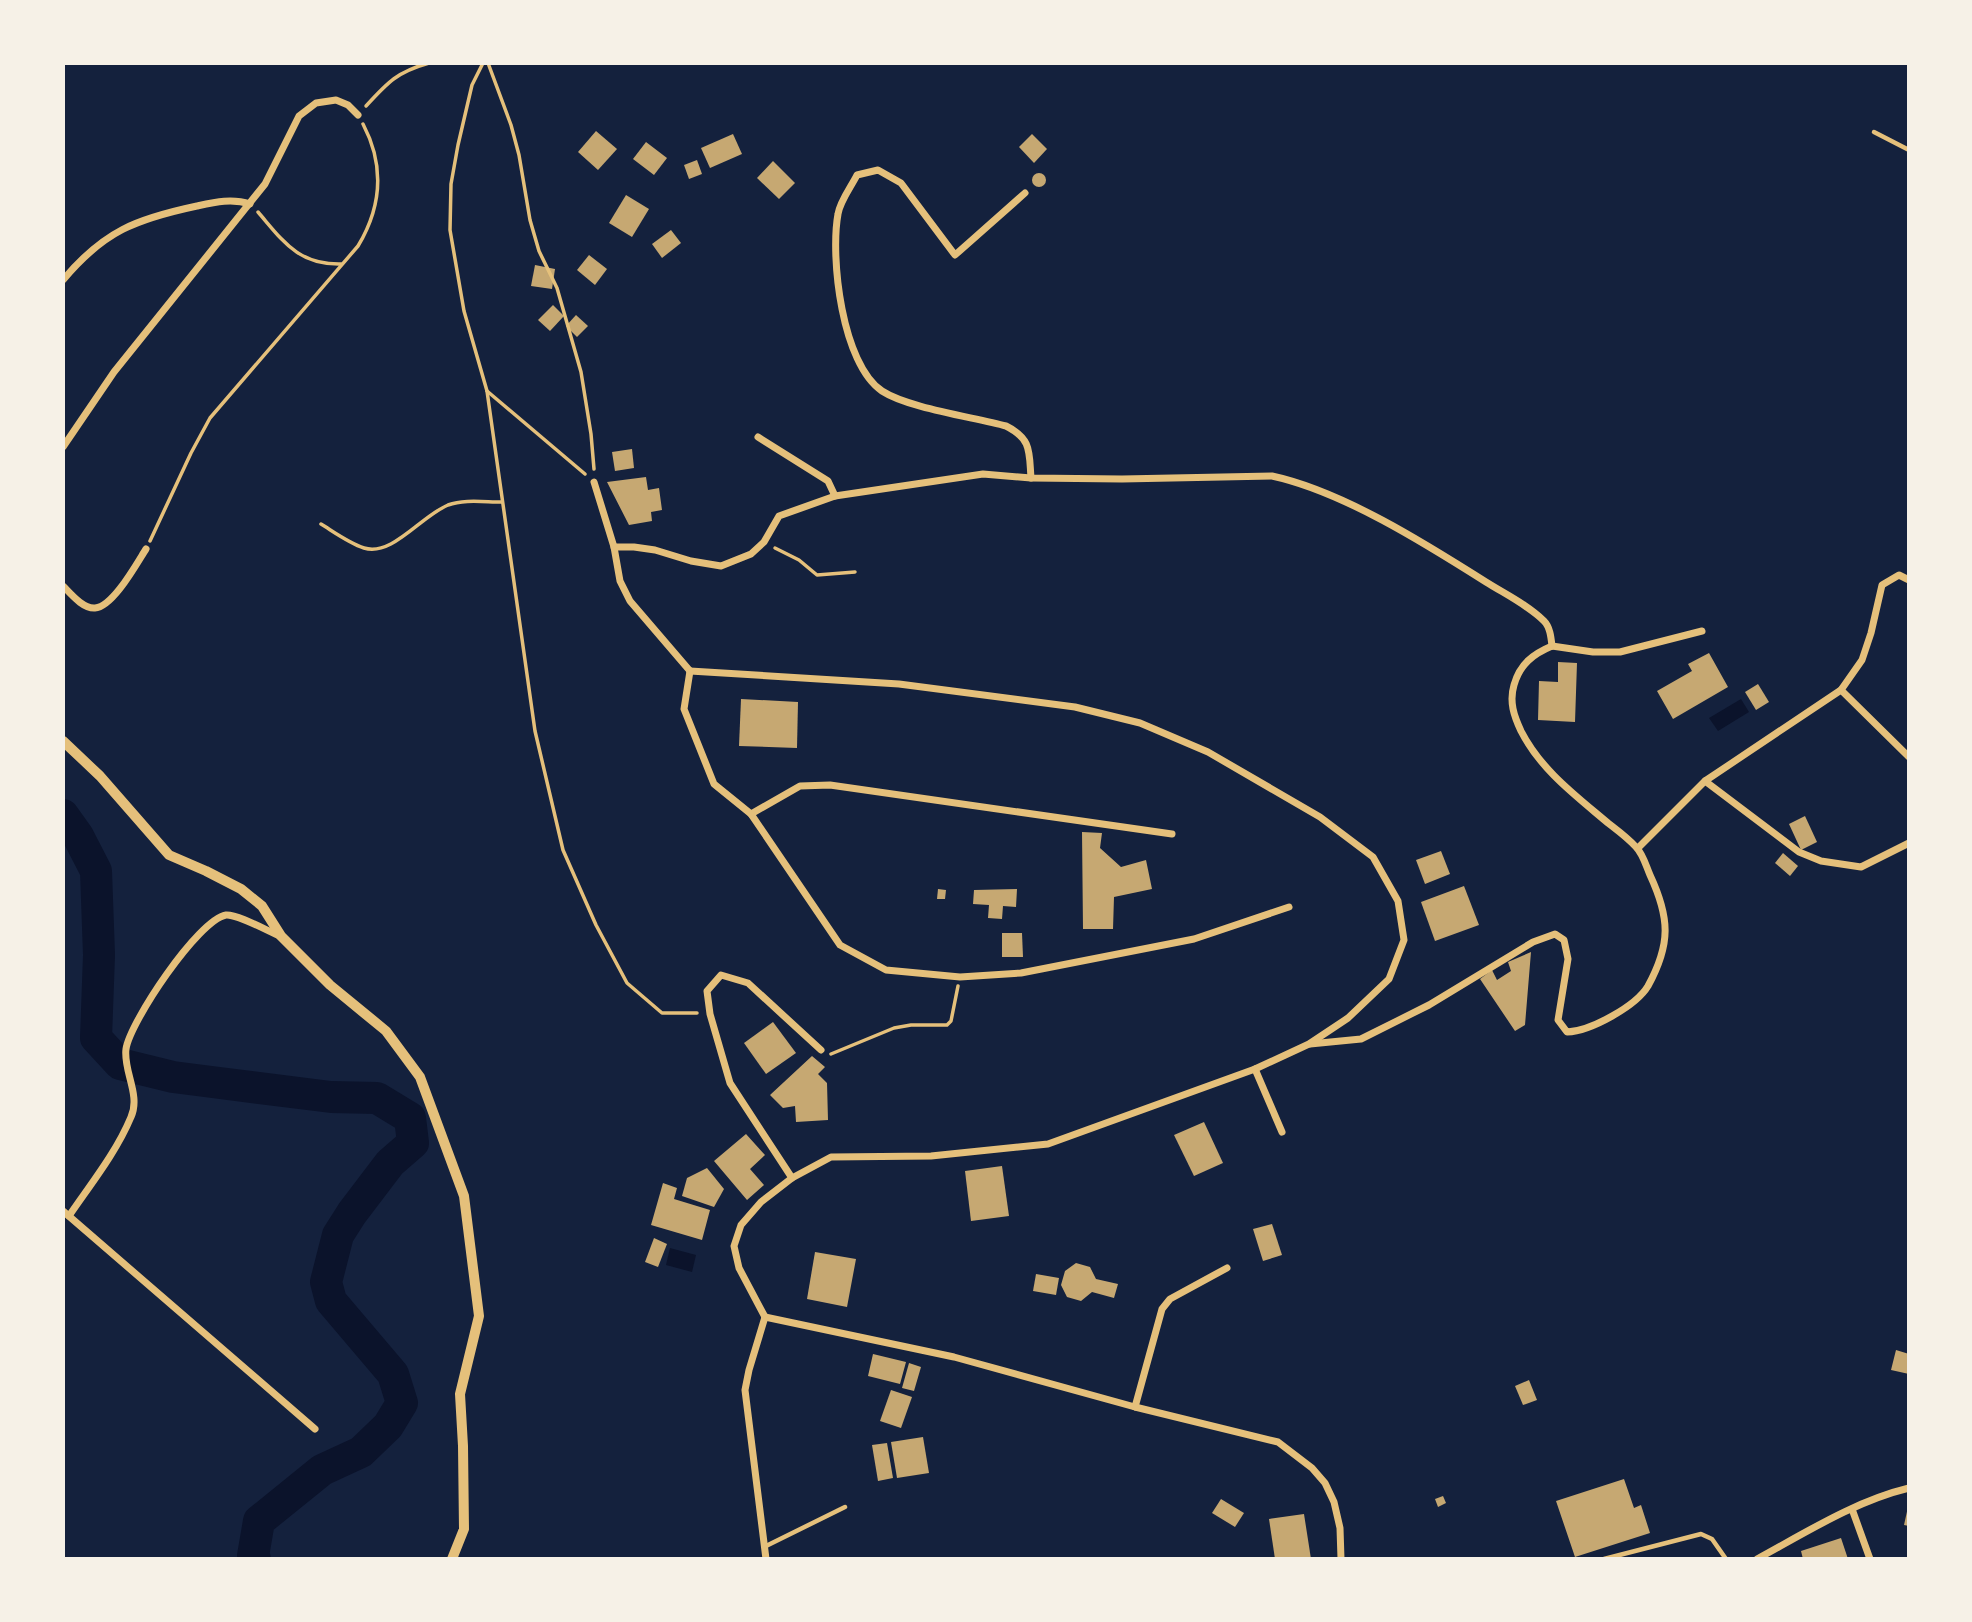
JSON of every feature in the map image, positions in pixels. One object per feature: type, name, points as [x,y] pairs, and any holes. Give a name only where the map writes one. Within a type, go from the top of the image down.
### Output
[{"type":"street","points":[[63,447],[114,372],[250,204],[273,170],[299,116],[316,103],[336,100],[348,105],[358,115]]},
{"type":"street","points":[[1025,193],[955,256],[901,183],[878,170],[857,175],[838,212],[836,245],[840,299],[850,341],[865,373],[880,390],[901,401],[993,422],[1017,431],[1028,444],[1031,478]]},
{"type":"street","points":[[63,280],[82,258],[103,240],[144,218],[230,200],[250,204]]},
{"type":"street","points":[[758,437],[828,481],[835,496]]},
{"type":"street","points":[[614,547],[655,550],[691,561],[721,566],[751,554],[764,542],[779,516],[835,496],[983,474],[1031,478],[1122,479],[1272,476],[1325,493],[1374,517],[1477,576],[1545,622],[1552,646]]},
{"type":"street","points":[[594,482],[614,547],[620,581],[631,601],[690,671],[899,684],[1075,706],[1140,723],[1208,752],[1320,817],[1373,857],[1398,901],[1404,940],[1389,979],[1348,1018],[1309,1044],[1255,1069],[1048,1144],[931,1156],[831,1157],[792,1178],[761,1202],[741,1225],[734,1246],[739,1268],[765,1318],[748,1370],[745,1390],[766,1559]]},
{"type":"street","points":[[63,586],[86,606],[96,608],[105,604],[113,597],[146,549]]},
{"type":"street","points":[[1638,848],[1705,781],[1841,690],[1862,660],[1882,585],[1899,575],[1909,580]]},
{"type":"street","points":[[1309,1044],[1361,1039],[1429,1005],[1533,942],[1555,934],[1564,940],[1568,959],[1558,1020],[1567,1032],[1576,1031],[1617,1013],[1645,992],[1657,970],[1667,940],[1665,917],[1654,883],[1638,848],[1559,782],[1529,746],[1514,717],[1511,693],[1524,663],[1536,652],[1552,646],[1593,652],[1619,652],[1702,631]]},
{"type":"street","points":[[690,671],[684,709],[714,784],[751,814],[840,945],[886,970],[960,978],[1021,973],[1194,939],[1289,907]]},
{"type":"street","points":[[1841,690],[1909,757]]},
{"type":"street","points":[[63,741],[100,776],[169,855],[206,870],[241,889],[262,906],[281,936],[330,985],[386,1031],[420,1077],[464,1196],[479,1315],[460,1394],[464,1529],[452,1559]]},
{"type":"street","points":[[1705,781],[1799,852],[1821,861],[1861,867],[1909,843]]},
{"type":"street","points":[[751,814],[800,786],[830,785],[1172,834]]},
{"type":"street","points":[[281,936],[229,914],[217,918],[192,939],[131,1033],[125,1051],[134,1098],[133,1115],[112,1152],[66,1214],[315,1429]]},
{"type":"street","points":[[792,1178],[730,1083],[710,1014],[707,991],[721,975],[748,983],[821,1050]]},
{"type":"street","points":[[1255,1069],[1282,1132]]},
{"type":"street","points":[[1135,1407],[1162,1309],[1170,1298],[1227,1268]]},
{"type":"street","points":[[765,1318],[954,1357],[1135,1407],[1278,1442],[1325,1483],[1334,1502],[1340,1528],[1341,1559]]},
{"type":"street","points":[[1757,1559],[1852,1509],[1890,1492],[1909,1488]]},
{"type":"street","points":[[1852,1509],[1870,1559]]},
{"type":"lane","points":[[1874,132],[1909,150]]},
{"type":"lane","points":[[764,1547],[845,1507]]},
{"type":"lane","points":[[1604,1559],[1701,1534],[1712,1539],[1726,1559]]},
{"type":"path","points":[[146,549],[210,418],[358,246],[370,226],[377,202],[378,179],[368,134],[358,115],[387,83],[407,69],[429,63]]},
{"type":"path","points":[[485,63],[472,85],[458,145],[451,184],[450,230],[464,311],[487,391],[535,731],[563,850],[596,925],[627,983],[662,1013],[710,1014]]},
{"type":"path","points":[[485,63],[506,109],[516,145],[530,220],[539,251],[557,288],[581,372],[591,434],[594,482]]},
{"type":"path","points":[[250,204],[284,243],[297,252],[315,260],[341,264]]},
{"type":"path","points":[[487,391],[594,482]]},
{"type":"path","points":[[321,524],[365,549],[385,548],[400,539],[417,523],[449,505],[464,501],[502,502]]},
{"type":"path","points":[[764,542],[799,560],[817,575],[855,572]]},
{"type":"path","points":[[821,1050],[832,1055],[894,1028],[947,1025],[951,1021],[960,978]]},
{"type":"water","points":[[1741,699],[1749,712],[1718,731],[1709,718]]},
{"type":"water","points":[[670,1248],[696,1255],[692,1272],[666,1265]]},
{"type":"building","points":[[596,131],[617,149],[598,170],[578,152]]},
{"type":"building","points":[[733,134],[742,154],[710,168],[701,148]]},
{"type":"building","points":[[1032,134],[1047,149],[1034,163],[1019,147]]},
{"type":"building","points":[[646,142],[667,158],[654,175],[633,159]]},
{"type":"building","points":[[697,160],[702,174],[689,179],[684,165]]},
{"type":"building","points":[[773,161],[795,183],[779,199],[757,178]]},
{"type":"building","points":[[1036,173],[1042,173],[1046,180],[1042,187],[1036,187],[1032,183],[1032,177]]},
{"type":"building","points":[[626,195],[649,209],[632,237],[609,223]]},
{"type":"building","points":[[671,230],[681,243],[662,258],[652,244]]},
{"type":"building","points":[[589,255],[607,269],[595,285],[577,270]]},
{"type":"building","points":[[535,265],[555,269],[552,289],[531,286]]},
{"type":"building","points":[[553,305],[564,316],[550,331],[538,320]]},
{"type":"building","points":[[576,315],[588,326],[577,337],[566,326]]},
{"type":"building","points":[[632,449],[634,468],[615,471],[612,452]]},
{"type":"building","points":[[646,477],[648,490],[659,488],[662,510],[651,512],[652,521],[629,525],[607,482]]},
{"type":"building","points":[[1709,653],[1728,687],[1673,719],[1657,691],[1692,671],[1688,664]]},
{"type":"building","points":[[1558,662],[1577,663],[1575,722],[1538,720],[1539,681],[1558,682]]},
{"type":"building","points":[[1758,684],[1769,702],[1756,710],[1745,692]]},
{"type":"building","points":[[741,699],[798,702],[797,748],[739,746]]},
{"type":"building","points":[[1805,816],[1817,842],[1801,850],[1789,824]]},
{"type":"building","points":[[1082,832],[1102,833],[1100,848],[1121,867],[1146,860],[1152,889],[1114,897],[1113,929],[1083,929]]},
{"type":"building","points":[[1441,851],[1450,874],[1425,884],[1416,860]]},
{"type":"building","points":[[1783,853],[1798,866],[1790,876],[1775,863]]},
{"type":"building","points":[[1464,886],[1479,925],[1435,941],[1421,902]]},
{"type":"building","points":[[938,889],[946,890],[945,899],[937,899]]},
{"type":"building","points":[[1017,889],[1016,907],[1003,906],[1002,919],[988,918],[989,905],[973,904],[974,890]]},
{"type":"building","points":[[1002,933],[1022,933],[1023,957],[1002,957]]},
{"type":"building","points":[[1531,952],[1525,1025],[1515,1031],[1480,979],[1492,970],[1497,980],[1511,971],[1508,962]]},
{"type":"building","points":[[773,1022],[796,1053],[766,1074],[744,1043]]},
{"type":"building","points":[[812,1056],[825,1067],[818,1074],[827,1083],[828,1120],[796,1122],[795,1106],[783,1108],[770,1095]]},
{"type":"building","points":[[1204,1122],[1223,1163],[1194,1176],[1174,1135]]},
{"type":"building","points":[[746,1134],[765,1155],[750,1169],[764,1185],[747,1200],[714,1161]]},
{"type":"building","points":[[1002,1166],[1009,1216],[971,1221],[965,1171]]},
{"type":"building","points":[[707,1168],[724,1189],[714,1207],[682,1196],[687,1178]]},
{"type":"building","points":[[663,1183],[677,1188],[674,1199],[710,1210],[702,1240],[651,1225]]},
{"type":"building","points":[[1272,1224],[1282,1255],[1263,1261],[1253,1229]]},
{"type":"building","points":[[654,1238],[667,1244],[658,1267],[645,1262]]},
{"type":"building","points":[[815,1252],[856,1259],[847,1307],[807,1299]]},
{"type":"building","points":[[1076,1263],[1090,1267],[1096,1279],[1118,1284],[1114,1298],[1092,1292],[1081,1301],[1067,1297],[1061,1285],[1065,1271]]},
{"type":"building","points":[[1036,1274],[1059,1278],[1056,1295],[1033,1291]]},
{"type":"building","points":[[1896,1350],[1909,1354],[1909,1374],[1891,1370]]},
{"type":"building","points":[[873,1354],[906,1362],[900,1384],[868,1376]]},
{"type":"building","points":[[909,1363],[921,1367],[914,1391],[902,1388]]},
{"type":"building","points":[[1529,1380],[1537,1400],[1523,1405],[1515,1386]]},
{"type":"building","points":[[891,1390],[912,1397],[901,1428],[880,1421]]},
{"type":"building","points":[[923,1437],[929,1473],[897,1478],[891,1442]]},
{"type":"building","points":[[887,1443],[893,1478],[878,1481],[872,1445]]},
{"type":"building","points":[[1624,1479],[1634,1508],[1641,1505],[1650,1533],[1575,1557],[1556,1501]]},
{"type":"building","points":[[1443,1496],[1446,1503],[1438,1507],[1435,1499]]},
{"type":"building","points":[[1221,1499],[1244,1513],[1235,1527],[1212,1513]]},
{"type":"building","points":[[1909,1507],[1909,1526],[1904,1525]]},
{"type":"building","points":[[1304,1514],[1311,1559],[1275,1559],[1269,1519]]},
{"type":"building","points":[[1841,1538],[1848,1559],[1803,1559],[1801,1551]]},
{"type":"waterway","points":[[63,815],[78,836],[96,871],[99,955],[96,1038],[120,1064],[173,1077],[331,1097],[377,1098],[410,1118],[413,1143],[390,1163],[338,1235],[326,1282],[331,1301],[393,1374],[402,1403],[388,1426],[361,1452],[322,1470],[259,1521],[253,1556],[255,1559]]}]
